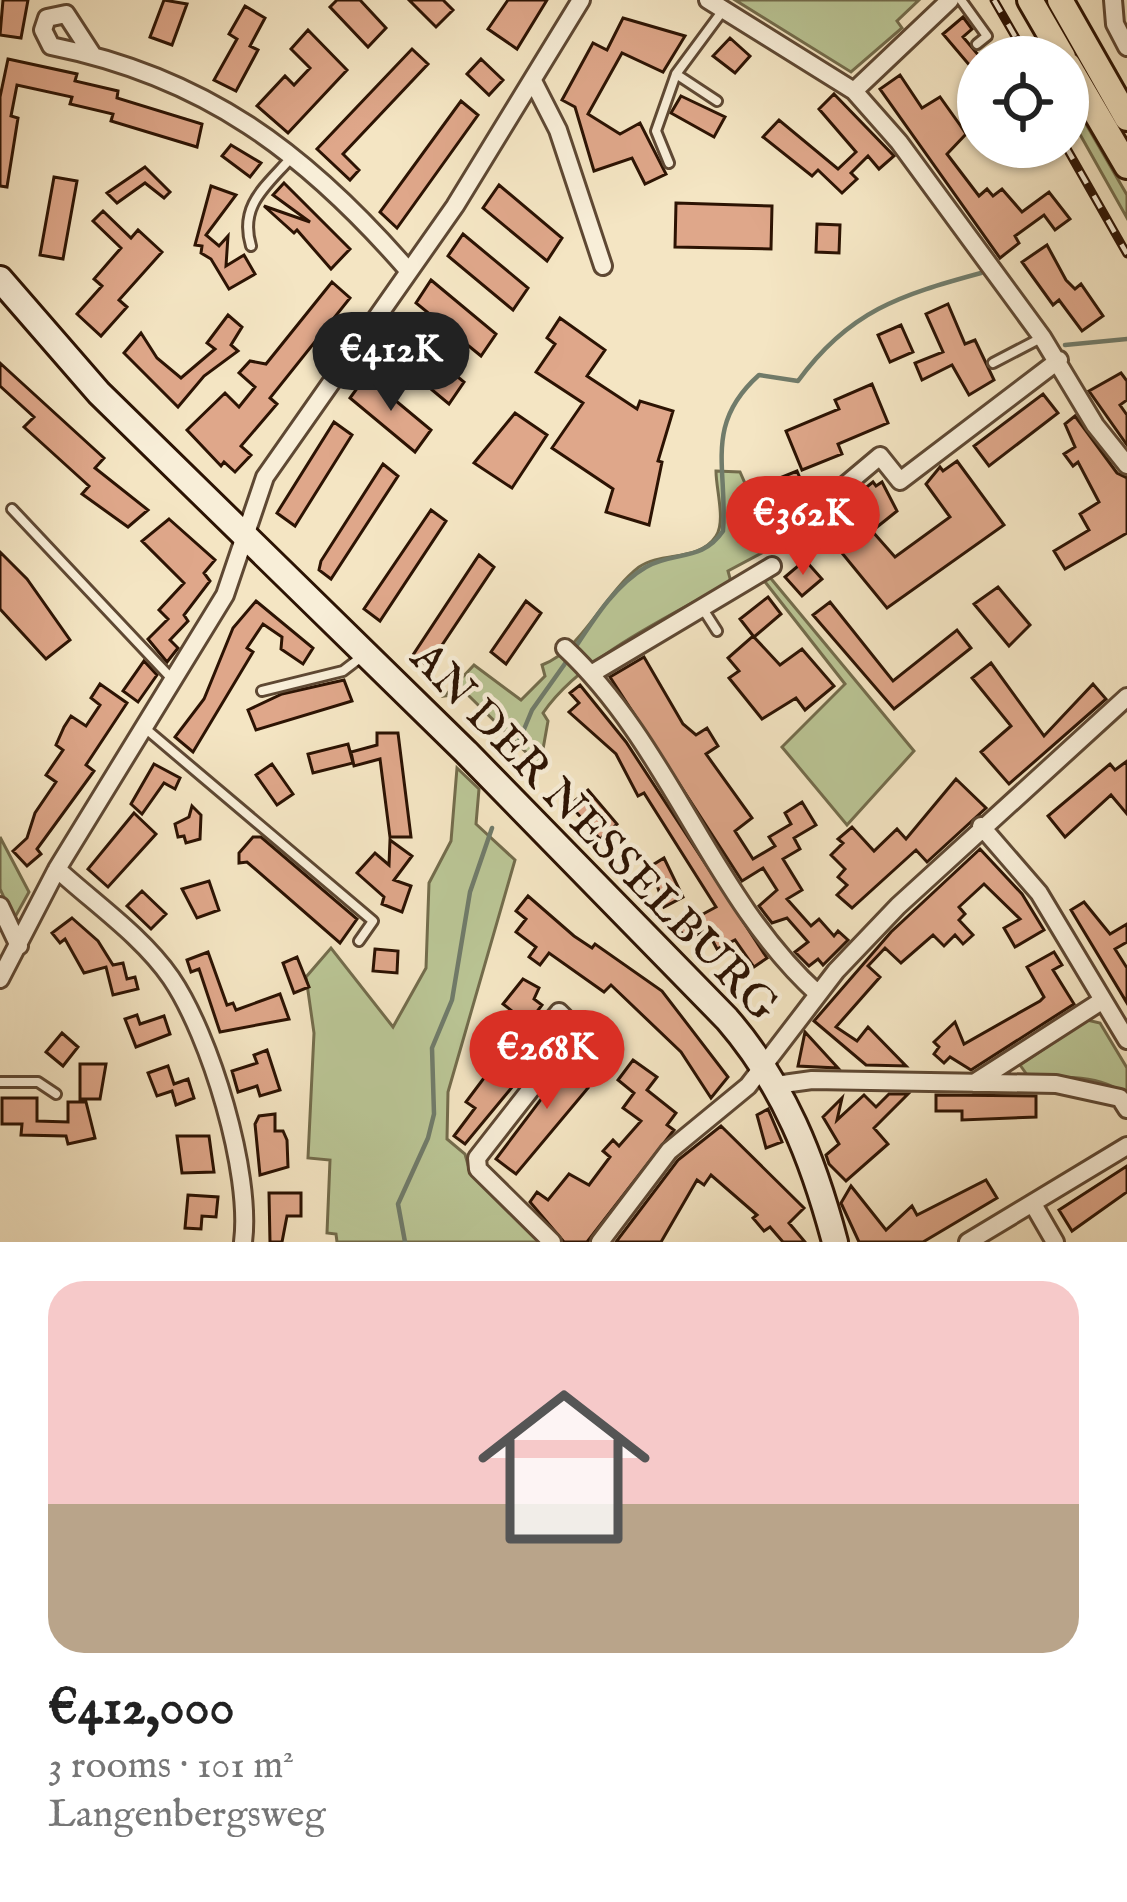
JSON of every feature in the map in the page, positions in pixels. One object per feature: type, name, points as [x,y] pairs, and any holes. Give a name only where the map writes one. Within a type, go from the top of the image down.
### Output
[{"type":"main road","points":[[1030,0],[1051,36]]},
{"type":"main road","points":[[1060,0],[1127,118]]},
{"type":"main road","points":[[1089,101],[1127,166]]},
{"type":"street","points":[[0,980],[57,869],[225,595],[265,477],[406,269],[455,206],[581,0]]},
{"type":"street","points":[[854,91],[950,0]]},
{"type":"street","points":[[1113,0],[1115,24],[1127,47]]},
{"type":"street","points":[[716,4],[854,91],[898,142],[1059,360],[1095,424],[1127,466]]},
{"type":"street","points":[[92,54],[203,94],[291,158],[406,269]]},
{"type":"street","points":[[534,82],[558,130],[603,266]]},
{"type":"street","name":"AN DER NESSELBURG","points":[[0,278],[83,377],[677,966],[770,1075],[802,1139],[836,1236]]},
{"type":"street","points":[[836,493],[880,456],[900,481],[1059,360]]},
{"type":"street","points":[[585,668],[772,566]]},
{"type":"street","points":[[565,647],[652,756],[759,932],[818,994]]},
{"type":"street","points":[[600,1242],[669,1151],[770,1075],[818,994],[898,906],[1127,697]]},
{"type":"street","points":[[981,826],[1039,893],[1127,1040]]},
{"type":"street","points":[[57,869],[161,967],[190,1012],[232,1142],[243,1242]]},
{"type":"street","points":[[0,906],[20,946]]},
{"type":"street","points":[[974,1084],[1102,1000]]},
{"type":"street","points":[[553,1242],[478,1169],[477,1158],[560,1051]]},
{"type":"street","points":[[770,1075],[1068,1086],[1120,1098],[1127,1109]]},
{"type":"street","points":[[968,1242],[1127,1146]]},
{"type":"street","points":[[1033,1204],[1055,1242]]},
{"type":"lane","points":[[961,0],[987,36]]},
{"type":"lane","points":[[669,164],[656,131],[676,74],[716,4]]},
{"type":"lane","points":[[676,74],[717,101]]},
{"type":"lane","points":[[251,246],[245,226],[250,205],[291,158]]},
{"type":"lane","points":[[993,363],[1042,337]]},
{"type":"lane","points":[[12,509],[173,680]]},
{"type":"lane","points":[[700,605],[717,631]]},
{"type":"lane","name":"AN DER NESSELBURG","points":[[262,691],[343,671],[366,653]]},
{"type":"lane","points":[[145,728],[373,921],[359,941]]},
{"type":"lane","points":[[0,1082],[38,1082],[56,1094]]},
{"type":"green space","points":[[735,0],[919,0],[897,21],[902,28],[851,72]]},
{"type":"green space","points":[[1089,129],[1127,195],[1127,218],[1089,150]]},
{"type":"green space","points":[[716,471],[740,472],[773,547],[728,571],[731,582],[603,656],[559,693],[543,713],[548,721],[540,766],[466,693],[445,696],[474,665],[521,700],[545,676],[542,665],[569,647],[639,567],[709,544],[720,522]]},
{"type":"green space","points":[[768,575],[914,751],[847,825],[782,747],[845,684],[762,578]]},
{"type":"green space","points":[[457,768],[479,789],[476,824],[515,860],[448,1092],[447,1139],[465,1154],[470,1172],[543,1242],[337,1242],[336,1234],[327,1233],[330,1160],[308,1158],[314,1033],[306,977],[331,948],[393,1027],[426,968],[429,883],[451,841]]},
{"type":"green space","points":[[0,837],[29,892],[14,919],[0,889]]},
{"type":"green space","points":[[1087,1020],[1100,1023],[1127,1068],[1127,1096],[1094,1080],[1030,1079],[1020,1065]]},
{"type":"building","points":[[3,0],[28,0],[21,38],[0,35]]},
{"type":"building","points":[[164,0],[187,4],[172,45],[150,37]]},
{"type":"building","points":[[337,0],[360,0],[386,28],[368,47],[330,7]]},
{"type":"building","points":[[409,0],[443,0],[453,10],[436,27]]},
{"type":"building","points":[[508,0],[547,0],[517,49],[488,29]]},
{"type":"building","points":[[245,6],[265,18],[250,46],[258,50],[236,91],[214,80],[237,39],[229,34]]},
{"type":"building","points":[[963,17],[972,29],[957,36],[957,50],[943,34]]},
{"type":"building","points":[[623,18],[685,36],[663,72],[622,53],[588,114],[620,134],[640,123],[666,174],[645,184],[632,158],[594,171],[575,107],[562,100],[593,43],[607,50]]},
{"type":"building","points":[[308,30],[347,70],[288,133],[257,106],[285,76],[294,85],[310,68],[291,49]]},
{"type":"building","points":[[730,38],[750,56],[735,73],[713,56]]},
{"type":"building","points":[[412,49],[428,64],[343,154],[359,170],[350,180],[317,149]]},
{"type":"building","points":[[8,59],[77,74],[75,81],[118,91],[117,98],[202,124],[197,147],[111,121],[113,114],[70,104],[72,97],[17,85],[11,116],[18,118],[7,187],[0,186],[0,97]]},
{"type":"building","points":[[481,59],[503,80],[489,95],[467,74]]},
{"type":"building","points":[[900,75],[922,108],[940,97],[957,121],[957,143],[947,154],[979,196],[987,189],[993,196],[1002,189],[1022,212],[1049,192],[1070,219],[1055,230],[1044,215],[1015,236],[1019,243],[1000,258],[880,89]]},
{"type":"building","points":[[834,94],[894,156],[879,169],[868,156],[851,173],[857,179],[842,193],[818,170],[812,176],[763,137],[779,120],[838,169],[856,152],[819,109]]},
{"type":"building","points":[[681,96],[725,117],[714,137],[671,113]]},
{"type":"building","points":[[461,101],[478,115],[397,228],[380,212]]},
{"type":"building","points":[[231,145],[261,163],[250,177],[222,156]]},
{"type":"building","points":[[145,167],[170,192],[164,198],[145,183],[117,203],[107,193]]},
{"type":"building","points":[[54,177],[77,181],[63,259],[40,255]]},
{"type":"building","points":[[284,183],[350,249],[331,269],[297,230],[294,233],[264,206],[310,222],[273,195]]},
{"type":"building","points":[[499,185],[562,238],[547,261],[483,208]]},
{"type":"building","points":[[211,186],[236,195],[206,235],[219,246],[228,236],[226,266],[244,255],[255,274],[229,289],[211,259],[201,253],[202,246],[195,245]]},
{"type":"building","points":[[676,203],[772,206],[771,249],[675,247]]},
{"type":"building","points":[[103,211],[131,238],[138,230],[162,252],[119,300],[127,307],[101,336],[77,314],[102,286],[94,279],[121,248],[93,221]]},
{"type":"building","points":[[817,224],[840,225],[839,253],[816,252]]},
{"type":"building","points":[[463,234],[528,288],[513,310],[448,256]]},
{"type":"building","points":[[1047,245],[1066,280],[1075,289],[1081,284],[1103,316],[1082,331],[1059,300],[1053,305],[1022,262]]},
{"type":"building","points":[[431,280],[496,334],[481,356],[416,303]]},
{"type":"building","points":[[332,282],[350,298],[270,398],[277,404],[241,446],[251,455],[235,472],[224,462],[221,466],[187,430],[225,393],[239,407],[255,387],[239,373],[250,361],[266,364]]},
{"type":"building","points":[[948,304],[965,344],[975,340],[994,380],[969,395],[952,365],[922,380],[915,363],[943,352],[926,314]]},
{"type":"building","points":[[228,315],[242,327],[231,345],[238,351],[204,376],[178,407],[124,353],[141,333],[157,358],[181,378],[215,349],[207,343]]},
{"type":"building","points":[[560,318],[605,350],[587,376],[637,409],[640,401],[673,411],[658,461],[662,462],[649,525],[606,512],[613,489],[552,448],[583,403],[536,372],[555,344],[547,338]]},
{"type":"building","points":[[901,325],[913,352],[890,362],[878,335]]},
{"type":"building","points":[[399,328],[464,382],[449,404],[384,350]]},
{"type":"building","points":[[0,363],[104,458],[95,468],[148,510],[128,527],[82,494],[89,486],[24,427],[34,417],[0,386]]},
{"type":"building","points":[[1121,373],[1127,381],[1127,400],[1120,405],[1127,415],[1127,445],[1089,391]]},
{"type":"building","points":[[366,376],[431,430],[415,452],[350,398]]},
{"type":"building","points":[[872,384],[888,423],[838,444],[842,454],[802,470],[786,431],[839,409],[835,400]]},
{"type":"building","points":[[1043,394],[1058,413],[989,466],[974,446]]},
{"type":"building","points":[[515,413],[547,435],[512,488],[474,463]]},
{"type":"building","points":[[1075,416],[1117,473],[1127,478],[1127,533],[1065,569],[1054,551],[1089,530],[1080,514],[1099,502],[1078,462],[1073,466],[1064,454],[1075,447],[1065,424]]},
{"type":"building","points":[[334,422],[352,435],[295,526],[277,513]]},
{"type":"building","points":[[957,461],[1004,525],[887,608],[819,525],[873,482],[876,486],[882,482],[897,511],[872,531],[895,557],[950,517],[926,484],[940,467],[943,471]]},
{"type":"building","points":[[383,464],[398,476],[331,579],[319,570],[321,561]]},
{"type":"building","points":[[797,471],[813,509],[776,524],[760,486]]},
{"type":"building","points":[[431,510],[446,521],[380,621],[364,609]]},
{"type":"building","points":[[169,519],[215,560],[204,573],[210,581],[184,615],[188,621],[170,640],[178,648],[167,662],[148,639],[168,619],[159,610],[184,583],[142,541]]},
{"type":"building","points":[[0,552],[27,579],[70,640],[46,659],[0,609]]},
{"type":"building","points":[[479,555],[494,567],[428,666],[413,655]]},
{"type":"building","points":[[805,560],[822,579],[802,596],[785,577]]},
{"type":"building","points":[[998,587],[1030,625],[1009,646],[974,604]]},
{"type":"building","points":[[768,597],[781,614],[754,637],[740,619]]},
{"type":"building","points":[[256,601],[313,648],[303,664],[281,649],[282,637],[263,624],[247,648],[253,652],[193,752],[175,737],[204,699],[233,628]]},
{"type":"building","points":[[526,601],[541,613],[506,664],[491,652]]},
{"type":"building","points":[[830,602],[893,681],[957,630],[971,648],[894,709],[813,615]]},
{"type":"building","points":[[753,636],[780,665],[802,649],[834,686],[805,710],[796,698],[762,719],[729,678],[739,671],[728,658]]},
{"type":"building","points":[[644,657],[683,724],[696,735],[707,728],[718,746],[706,754],[752,818],[735,831],[753,859],[775,846],[769,837],[791,824],[785,813],[802,802],[816,825],[794,838],[800,849],[783,859],[802,890],[787,899],[811,926],[819,919],[834,936],[838,931],[848,940],[823,965],[818,959],[809,966],[795,952],[808,942],[787,918],[772,923],[759,906],[777,890],[763,868],[742,881],[610,677]]},
{"type":"building","points":[[144,661],[157,675],[138,702],[123,691]]},
{"type":"building","points":[[991,663],[1044,736],[1093,684],[1106,699],[1009,784],[981,752],[1011,726],[972,678]]},
{"type":"building","points":[[344,680],[352,701],[256,730],[248,710],[282,694]]},
{"type":"building","points":[[100,684],[127,703],[86,765],[94,771],[37,849],[41,854],[27,866],[13,851],[27,838],[35,813],[56,782],[46,775],[63,750],[56,745],[64,727],[71,716],[86,726],[100,705],[91,698]]},
{"type":"building","points":[[580,685],[626,742],[767,958],[754,967],[735,940],[717,949],[707,930],[688,939],[677,928],[716,907],[644,793],[638,796],[616,754],[569,712],[579,703],[570,693]]},
{"type":"building","points":[[377,733],[398,733],[411,837],[390,837],[380,759],[354,766],[351,752],[377,745]]},
{"type":"building","points":[[348,744],[353,763],[313,773],[308,754]]},
{"type":"building","points":[[1127,761],[1127,814],[1111,795],[1065,837],[1048,816],[1110,764],[1115,770]]},
{"type":"building","points":[[154,764],[180,778],[175,789],[164,783],[142,814],[131,804]]},
{"type":"building","points":[[272,764],[293,794],[277,805],[256,775]]},
{"type":"building","points":[[956,779],[986,808],[927,862],[916,850],[852,908],[837,895],[847,885],[838,877],[845,869],[831,855],[843,843],[838,839],[852,827],[874,851],[897,829],[906,839]]},
{"type":"building","points":[[588,790],[617,824],[600,839],[570,805]]},
{"type":"building","points":[[192,806],[201,815],[200,839],[186,843],[184,836],[178,837],[175,824],[189,817]]},
{"type":"building","points":[[134,813],[156,834],[108,887],[88,869]]},
{"type":"building","points":[[253,837],[261,837],[357,919],[340,943],[247,862],[239,863],[239,853]]},
{"type":"building","points":[[390,840],[412,856],[394,880],[411,886],[402,912],[382,904],[384,897],[357,873],[375,853],[389,865]]},
{"type":"building","points":[[980,849],[1022,894],[1044,930],[1015,947],[1004,928],[1020,919],[984,884],[959,907],[965,914],[959,920],[973,935],[963,944],[955,935],[944,946],[933,935],[901,963],[885,948],[868,966],[880,977],[836,1027],[857,1041],[868,1027],[906,1066],[866,1065],[814,1021],[891,932]]},
{"type":"building","points":[[664,858],[683,897],[664,907],[651,866]]},
{"type":"building","points":[[209,881],[219,910],[197,918],[182,889]]},
{"type":"building","points":[[142,891],[166,914],[151,929],[127,906]]},
{"type":"building","points":[[528,896],[574,936],[592,948],[595,944],[662,991],[728,1077],[711,1098],[681,1052],[611,985],[604,992],[549,953],[540,965],[529,957],[536,947],[516,932],[526,919],[516,911]]},
{"type":"building","points":[[1084,902],[1110,934],[1127,924],[1127,942],[1115,949],[1127,968],[1127,1003],[1071,910]]},
{"type":"building","points":[[72,918],[98,941],[113,965],[123,963],[127,979],[135,977],[138,989],[113,995],[106,967],[84,973],[65,939],[60,943],[52,933]]},
{"type":"building","points":[[375,949],[398,951],[397,973],[373,971]]},
{"type":"building","points":[[208,952],[227,1005],[233,1003],[236,1010],[280,994],[289,1019],[220,1032],[199,969],[191,972],[187,960]]},
{"type":"building","points":[[1054,952],[1062,965],[1053,970],[1074,1004],[971,1070],[950,1057],[944,1063],[934,1054],[939,1047],[934,1042],[955,1022],[964,1044],[1040,1001],[1044,997],[1027,967]]},
{"type":"building","points":[[297,957],[309,987],[294,993],[283,963]]},
{"type":"building","points":[[523,979],[539,988],[534,999],[542,1005],[520,1034],[530,1041],[507,1081],[513,1086],[465,1144],[454,1136],[475,1108],[466,1102],[499,1058],[488,1049],[512,1011],[503,1004]]},
{"type":"building","points":[[137,1015],[140,1024],[164,1016],[170,1034],[136,1047],[125,1019]]},
{"type":"building","points":[[805,1032],[838,1068],[798,1066]]},
{"type":"building","points":[[62,1033],[78,1047],[63,1066],[46,1052]]},
{"type":"building","points":[[585,1041],[596,1049],[576,1078],[588,1088],[516,1174],[496,1159]]},
{"type":"building","points":[[267,1050],[280,1090],[260,1096],[257,1086],[238,1092],[232,1071],[257,1063],[254,1055]]},
{"type":"building","points":[[633,1060],[657,1077],[647,1090],[676,1113],[667,1125],[674,1130],[587,1242],[564,1242],[530,1202],[537,1192],[548,1200],[569,1174],[589,1185],[610,1157],[603,1151],[613,1140],[619,1146],[641,1121],[623,1108],[634,1093],[618,1080]]},
{"type":"building","points":[[80,1064],[106,1064],[100,1099],[80,1099]]},
{"type":"building","points":[[168,1066],[174,1084],[188,1079],[194,1098],[176,1105],[172,1091],[157,1096],[148,1073]]},
{"type":"building","points":[[889,1094],[908,1094],[874,1128],[888,1144],[846,1181],[829,1164],[826,1155],[839,1144],[823,1117],[842,1098],[837,1120],[864,1095],[876,1107]]},
{"type":"building","points":[[936,1095],[1036,1096],[1036,1117],[962,1120],[962,1111],[936,1111]]},
{"type":"building","points":[[2,1098],[37,1098],[37,1121],[68,1122],[68,1102],[86,1102],[95,1138],[68,1144],[66,1136],[21,1135],[22,1124],[2,1124]]},
{"type":"building","points":[[768,1109],[782,1142],[766,1148],[757,1115]]},
{"type":"building","points":[[275,1114],[275,1131],[283,1131],[287,1140],[288,1167],[260,1175],[255,1124],[259,1116]]},
{"type":"building","points":[[721,1126],[804,1208],[789,1223],[805,1242],[783,1242],[770,1227],[764,1231],[753,1218],[757,1215],[711,1175],[704,1185],[697,1180],[661,1242],[616,1242],[678,1160]]},
{"type":"building","points":[[177,1136],[209,1136],[214,1172],[182,1173]]},
{"type":"building","points":[[1127,1166],[1127,1192],[1072,1231],[1059,1210]]},
{"type":"building","points":[[986,1180],[997,1198],[923,1242],[859,1242],[841,1203],[851,1186],[886,1230],[912,1206],[917,1215]]},
{"type":"building","points":[[269,1193],[301,1193],[301,1216],[287,1216],[282,1242],[270,1242]]},
{"type":"building","points":[[188,1195],[218,1197],[216,1217],[202,1216],[201,1229],[185,1228]]},
{"type":"waterway","points":[[575,648],[606,603],[635,574],[656,562],[697,552],[723,531],[724,430],[730,412],[759,375],[798,381],[837,338],[878,309],[981,273]]},
{"type":"waterway","points":[[1065,345],[1127,339]]},
{"type":"waterway","points":[[515,751],[532,710],[569,658]]},
{"type":"waterway","points":[[405,1242],[398,1204],[428,1138],[434,1114],[432,1048],[452,1000],[470,892],[492,828]]},
{"type":"railway","points":[[994,0],[1015,36]]},
{"type":"railway","points":[[1078,168],[1127,254]]}]
